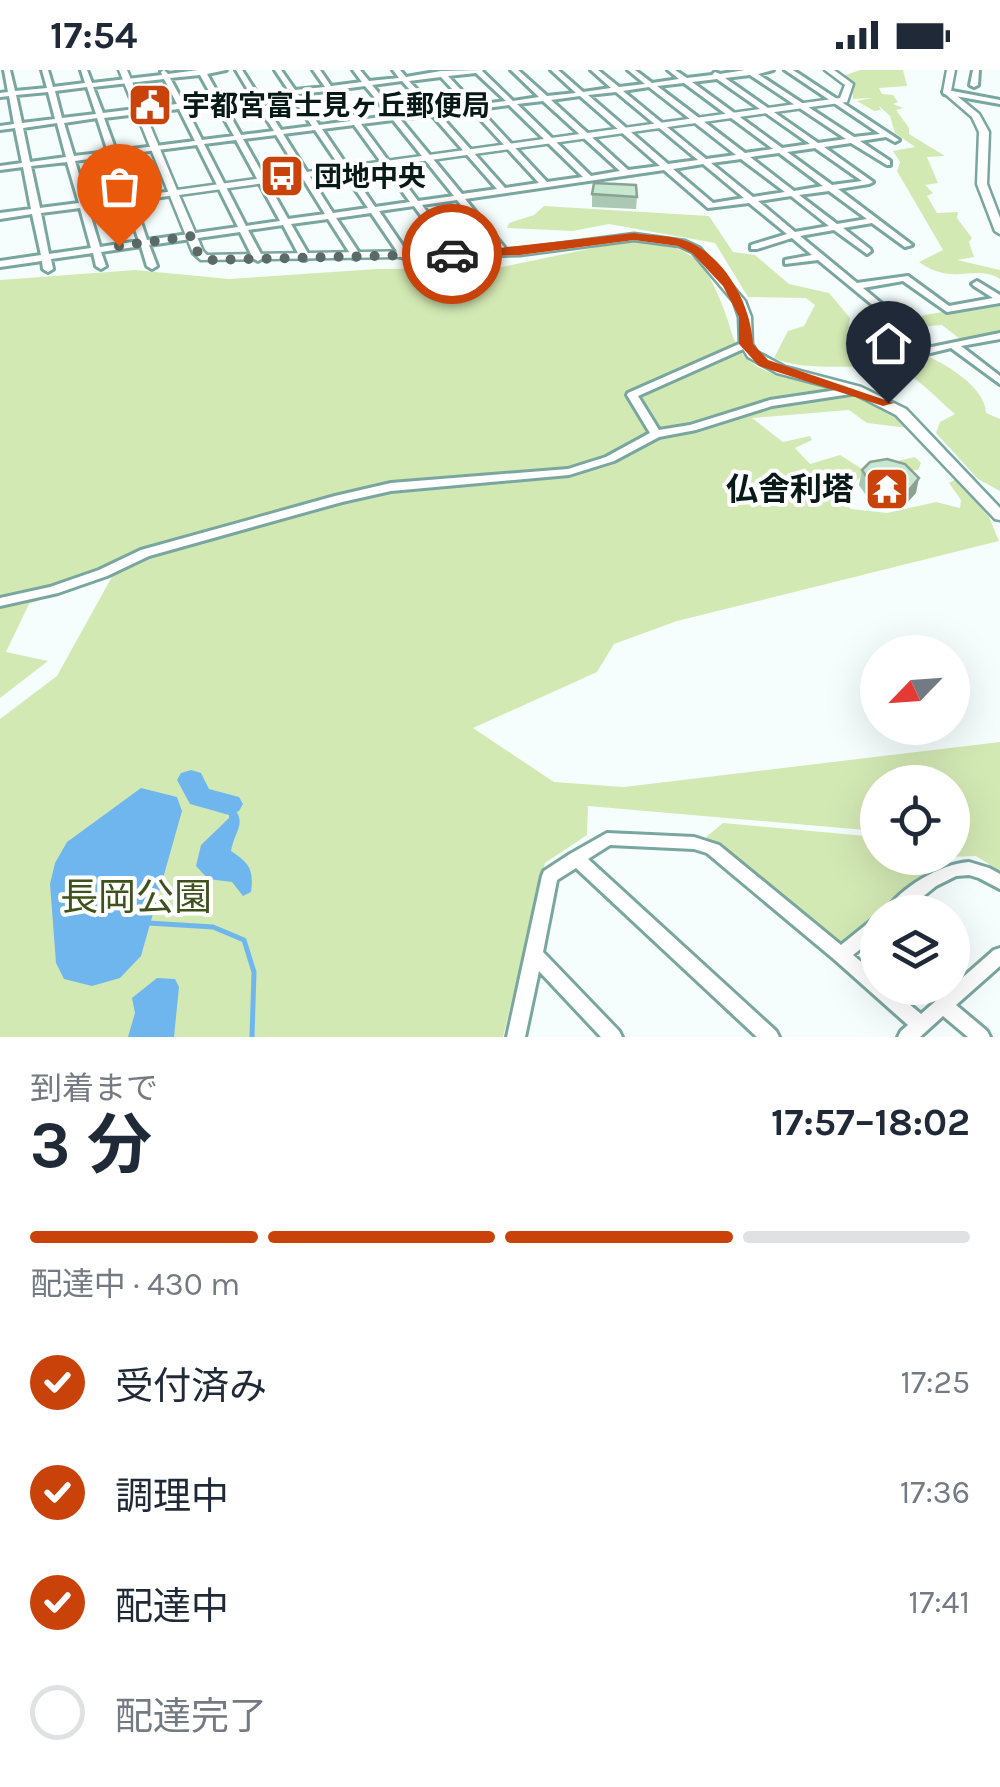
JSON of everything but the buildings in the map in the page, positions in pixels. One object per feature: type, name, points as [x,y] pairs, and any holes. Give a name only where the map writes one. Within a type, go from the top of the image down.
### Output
[{"type":"street","points":[[7,70],[48,269]]},
{"type":"street","points":[[45,70],[100,266]]},
{"type":"street","points":[[84,70],[152,266]]},
{"type":"street","points":[[0,95],[90,85],[126,75],[223,70]]},
{"type":"street","points":[[238,70],[356,256]]},
{"type":"street","points":[[278,70],[404,255]]},
{"type":"street","points":[[316,70],[453,254]]},
{"type":"street","points":[[356,70],[504,252]]},
{"type":"street","points":[[396,70],[503,191]]},
{"type":"street","points":[[0,128],[478,70],[589,178]]},
{"type":"street","points":[[514,70],[626,173]]},
{"type":"street","points":[[554,70],[711,206],[869,182],[709,70]]},
{"type":"street","points":[[594,70],[889,314]]},
{"type":"street","points":[[631,70],[867,251]]},
{"type":"street","points":[[671,70],[908,245]]},
{"type":"street","points":[[0,168],[770,70]]},
{"type":"street","points":[[0,264],[780,150],[891,138],[788,70]]},
{"type":"street","points":[[0,216],[846,99],[849,84],[829,70]]},
{"type":"street","points":[[947,92],[950,70]]},
{"type":"street","points":[[974,85],[976,70]]},
{"type":"street","points":[[201,71],[305,257]]},
{"type":"street","points":[[750,71],[888,163]]},
{"type":"street","points":[[440,72],[545,184]]},
{"type":"street","points":[[165,73],[258,258]]},
{"type":"street","points":[[126,75],[204,258],[504,252],[634,237],[681,243],[696,250],[740,301],[746,344],[763,363],[857,390],[901,412],[1000,516]]},
{"type":"street","points":[[947,92],[1000,102]]},
{"type":"street","points":[[947,92],[981,124],[986,138],[984,196],[1000,231]]},
{"type":"street","points":[[984,160],[1000,162]]},
{"type":"street","points":[[754,248],[793,235],[874,220]]},
{"type":"street","points":[[788,262],[820,257]]},
{"type":"street","points":[[855,286],[905,278],[947,309],[1000,300]]},
{"type":"street","points":[[977,284],[1000,300]]},
{"type":"street","points":[[894,346],[922,352],[1000,336]]},
{"type":"street","points":[[656,434],[632,395],[746,344]]},
{"type":"street","points":[[953,345],[1000,380]]},
{"type":"street","points":[[0,602],[86,579],[145,552],[339,499],[391,487],[569,472],[610,460],[656,434],[692,428],[770,403],[857,390]]},
{"type":"street","points":[[516,1037],[550,876],[607,839],[694,843],[713,849],[860,971]]},
{"type":"street","points":[[576,858],[770,1037]]},
{"type":"street","points":[[914,895],[946,870],[968,867],[1000,882]]},
{"type":"street","points":[[841,955],[860,940]]},
{"type":"street","points":[[534,954],[613,1037]]},
{"type":"street","points":[[893,1005],[914,1031],[1000,955]]},
{"type":"street","points":[[943,1006],[981,1037]]},
{"type":"green space","points":[[860,70],[903,70],[907,86],[879,88],[882,94],[893,95],[898,102],[893,104],[903,108],[896,110],[909,134],[945,156],[927,157],[938,183],[925,185],[933,193],[927,196],[937,213],[958,212],[957,218],[972,238],[969,242],[974,257],[957,260],[1000,270],[1000,279],[982,273],[943,273],[919,262],[943,250],[897,171],[900,162],[893,151],[915,147],[895,133],[890,116],[879,106],[881,110],[874,111],[857,101],[872,98],[853,99],[852,81],[843,76]]},
{"type":"green space","points":[[544,206],[709,216],[733,252],[755,255],[789,284],[829,293],[850,318],[846,342],[920,353],[969,382],[984,402],[986,413],[1000,419],[1000,491],[978,479],[936,433],[940,422],[955,414],[914,378],[884,368],[803,365],[774,358],[788,331],[804,326],[815,305],[806,298],[748,297],[715,243],[609,224],[573,231],[507,228],[509,223],[534,215]]},
{"type":"green space","name":"長岡公園","points":[[622,242],[663,245],[691,256],[711,279],[736,343],[752,363],[768,372],[873,402],[908,428],[867,423],[849,410],[752,418],[783,442],[810,436],[812,440],[795,448],[810,464],[840,455],[862,469],[915,457],[921,463],[918,470],[865,473],[839,497],[851,509],[887,513],[936,502],[960,508],[961,500],[949,483],[956,479],[989,517],[999,541],[677,621],[614,644],[597,672],[473,728],[554,782],[624,787],[1000,742],[1000,871],[970,856],[970,765],[860,765],[860,830],[588,806],[587,835],[545,863],[503,1037],[0,1037],[0,719],[57,676],[114,573],[130,565],[29,604],[6,652],[48,661],[0,698],[0,280],[135,270],[229,279],[377,269],[497,268]]},
{"type":"green space","points":[[1000,304],[1000,331],[960,339],[942,325],[917,327],[907,318]]},
{"type":"green space","points":[[723,823],[860,835],[860,875],[930,875],[905,895],[860,895],[860,931],[838,949],[706,837]]},
{"type":"water","points":[[141,788],[177,797],[182,811],[141,956],[120,978],[92,986],[64,979],[56,963],[50,884],[55,863],[67,842]]},
{"type":"water","points":[[229,804],[240,821],[231,851],[246,863],[252,878],[251,892],[243,896],[232,882],[208,879],[196,866],[201,845],[229,818]]},
{"type":"water","points":[[157,978],[175,979],[179,987],[174,1037],[128,1037],[135,1013],[132,998]]},
{"type":"waterway","points":[[191,780],[200,797],[229,804]]},
{"type":"waterway","points":[[148,923],[213,927],[244,940],[254,972],[252,1037]]},
{"type":"way so far","points":[[119,246],[192,236],[198,253],[212,260],[452,254]]},
{"type":"place","name":"宇都宮富士見ヶ丘郵便局","points":[[150,105]]},
{"type":"place","name":"団地中央","points":[[282,176]]},
{"type":"place","name":"仏舎利塔","points":[[887,489]]},
{"type":"route","points":[[452,254],[520,252],[611,238],[659,237],[681,243],[696,250],[740,301],[746,344],[763,363],[888,403]]}]
